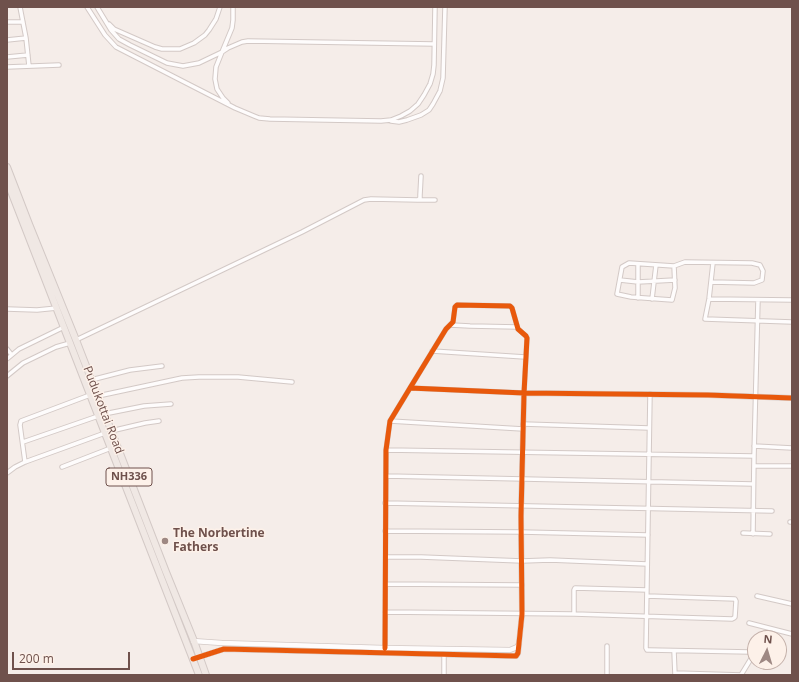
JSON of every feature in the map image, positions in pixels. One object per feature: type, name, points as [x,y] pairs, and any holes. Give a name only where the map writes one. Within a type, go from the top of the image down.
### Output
[{"type":"highway","name":"Pudukottai Road","points":[[7,167],[73,341],[90,396],[101,414],[137,499],[194,641],[206,675]]},
{"type":"highway","name":"Pudukottai Road","points":[[7,181],[64,327],[73,341],[98,396],[101,414]]},
{"type":"highway","name":"Pudukottai Road","points":[[108,432],[111,448],[131,502],[199,675]]},
{"type":"highway","points":[[131,502],[137,499]]},
{"type":"street","points":[[20,7],[26,38],[29,66]]},
{"type":"street","points":[[87,7],[105,35],[116,47],[235,108],[254,116],[264,119],[399,122],[421,115],[428,110],[440,91],[443,78],[444,7]]},
{"type":"street","points":[[97,7],[111,30],[119,39],[167,63],[179,65],[192,65],[199,63],[237,44],[248,42],[434,44]]},
{"type":"street","points":[[104,18],[114,29],[155,47],[172,50],[188,46],[205,35],[216,19],[220,7]]},
{"type":"street","points":[[233,7],[232,28],[216,68],[215,78],[217,89],[223,98],[227,103],[235,108]]},
{"type":"street","points":[[381,121],[391,120],[410,111],[418,104],[430,84],[433,74],[435,7]]},
{"type":"street","points":[[7,22],[23,22]]},
{"type":"street","points":[[7,40],[26,38]]},
{"type":"street","points":[[7,57],[28,55]]},
{"type":"street","points":[[7,67],[59,65]]},
{"type":"street","points":[[418,200],[420,198],[421,176]]},
{"type":"street","points":[[7,376],[23,363],[56,347],[73,341],[302,232],[364,200],[435,200]]},
{"type":"street","points":[[674,266],[675,288],[672,300],[638,298],[617,294],[622,267],[629,263],[674,266],[685,262],[752,263],[760,265],[763,271],[762,280],[754,283],[711,282]]},
{"type":"street","points":[[713,263],[705,320],[792,322]]},
{"type":"street","points":[[638,264],[638,298]]},
{"type":"street","points":[[652,299],[656,265]]},
{"type":"street","points":[[620,280],[654,282],[675,280]]},
{"type":"street","points":[[709,299],[792,300]]},
{"type":"street","points":[[753,534],[758,300]]},
{"type":"street","points":[[186,641],[441,654],[516,656],[520,643],[522,614],[521,506],[526,336],[518,329],[512,308],[510,306],[457,305],[455,307],[453,322],[446,329],[432,351],[390,422],[386,450],[385,648]]},
{"type":"street","points":[[7,309],[37,310],[56,308]]},
{"type":"street","points":[[451,324],[470,326],[517,326]]},
{"type":"street","points":[[7,359],[11,354],[19,349],[64,327]]},
{"type":"street","points":[[7,349],[11,354]]},
{"type":"street","points":[[432,351],[525,357]]},
{"type":"street","points":[[91,380],[130,370],[162,366]]},
{"type":"street","points":[[98,396],[182,378],[238,377],[292,382]]},
{"type":"street","points":[[410,388],[524,393],[708,395],[755,398],[792,398]]},
{"type":"street","points":[[650,394],[646,648],[647,650],[750,652],[752,657],[741,675],[675,674],[674,651]]},
{"type":"street","points":[[25,462],[20,425],[21,421],[90,396]]},
{"type":"street","points":[[23,442],[101,414],[144,406],[171,404]]},
{"type":"street","points":[[7,473],[25,462],[108,432],[145,422],[159,421]]},
{"type":"street","points":[[390,422],[649,428]]},
{"type":"street","points":[[754,446],[792,448]]},
{"type":"street","points":[[62,467],[111,448]]},
{"type":"street","points":[[386,450],[754,456]]},
{"type":"street","points":[[754,466],[792,466]]},
{"type":"street","points":[[386,476],[754,484]]},
{"type":"street","points":[[385,504],[772,511]]},
{"type":"street","points":[[385,531],[648,535]]},
{"type":"street","points":[[743,533],[770,534]]},
{"type":"street","points":[[386,557],[647,564]]},
{"type":"street","points":[[386,584],[522,585]]},
{"type":"street","points":[[574,614],[575,588],[647,590]]},
{"type":"street","points":[[385,612],[735,617],[736,601],[733,598],[647,596]]},
{"type":"street","points":[[757,596],[792,604]]},
{"type":"street","points":[[749,623],[792,634]]},
{"type":"street","points":[[193,659],[224,649],[385,648],[510,650],[517,647],[520,643]]},
{"type":"street","points":[[607,646],[607,675]]},
{"type":"street","points":[[439,649],[444,675]]},
{"type":"cycle path","points":[[385,648],[386,450],[390,421],[410,388],[446,329],[453,322],[455,307],[457,305],[510,306],[512,308],[518,329],[527,338],[524,393],[410,388]]},
{"type":"cycle path","points":[[193,659],[224,649],[516,656],[518,653],[522,614],[521,516],[524,393],[708,395],[792,398]]},
{"type":"place","name":"The Norbertine Fathers","points":[[165,541]]}]
